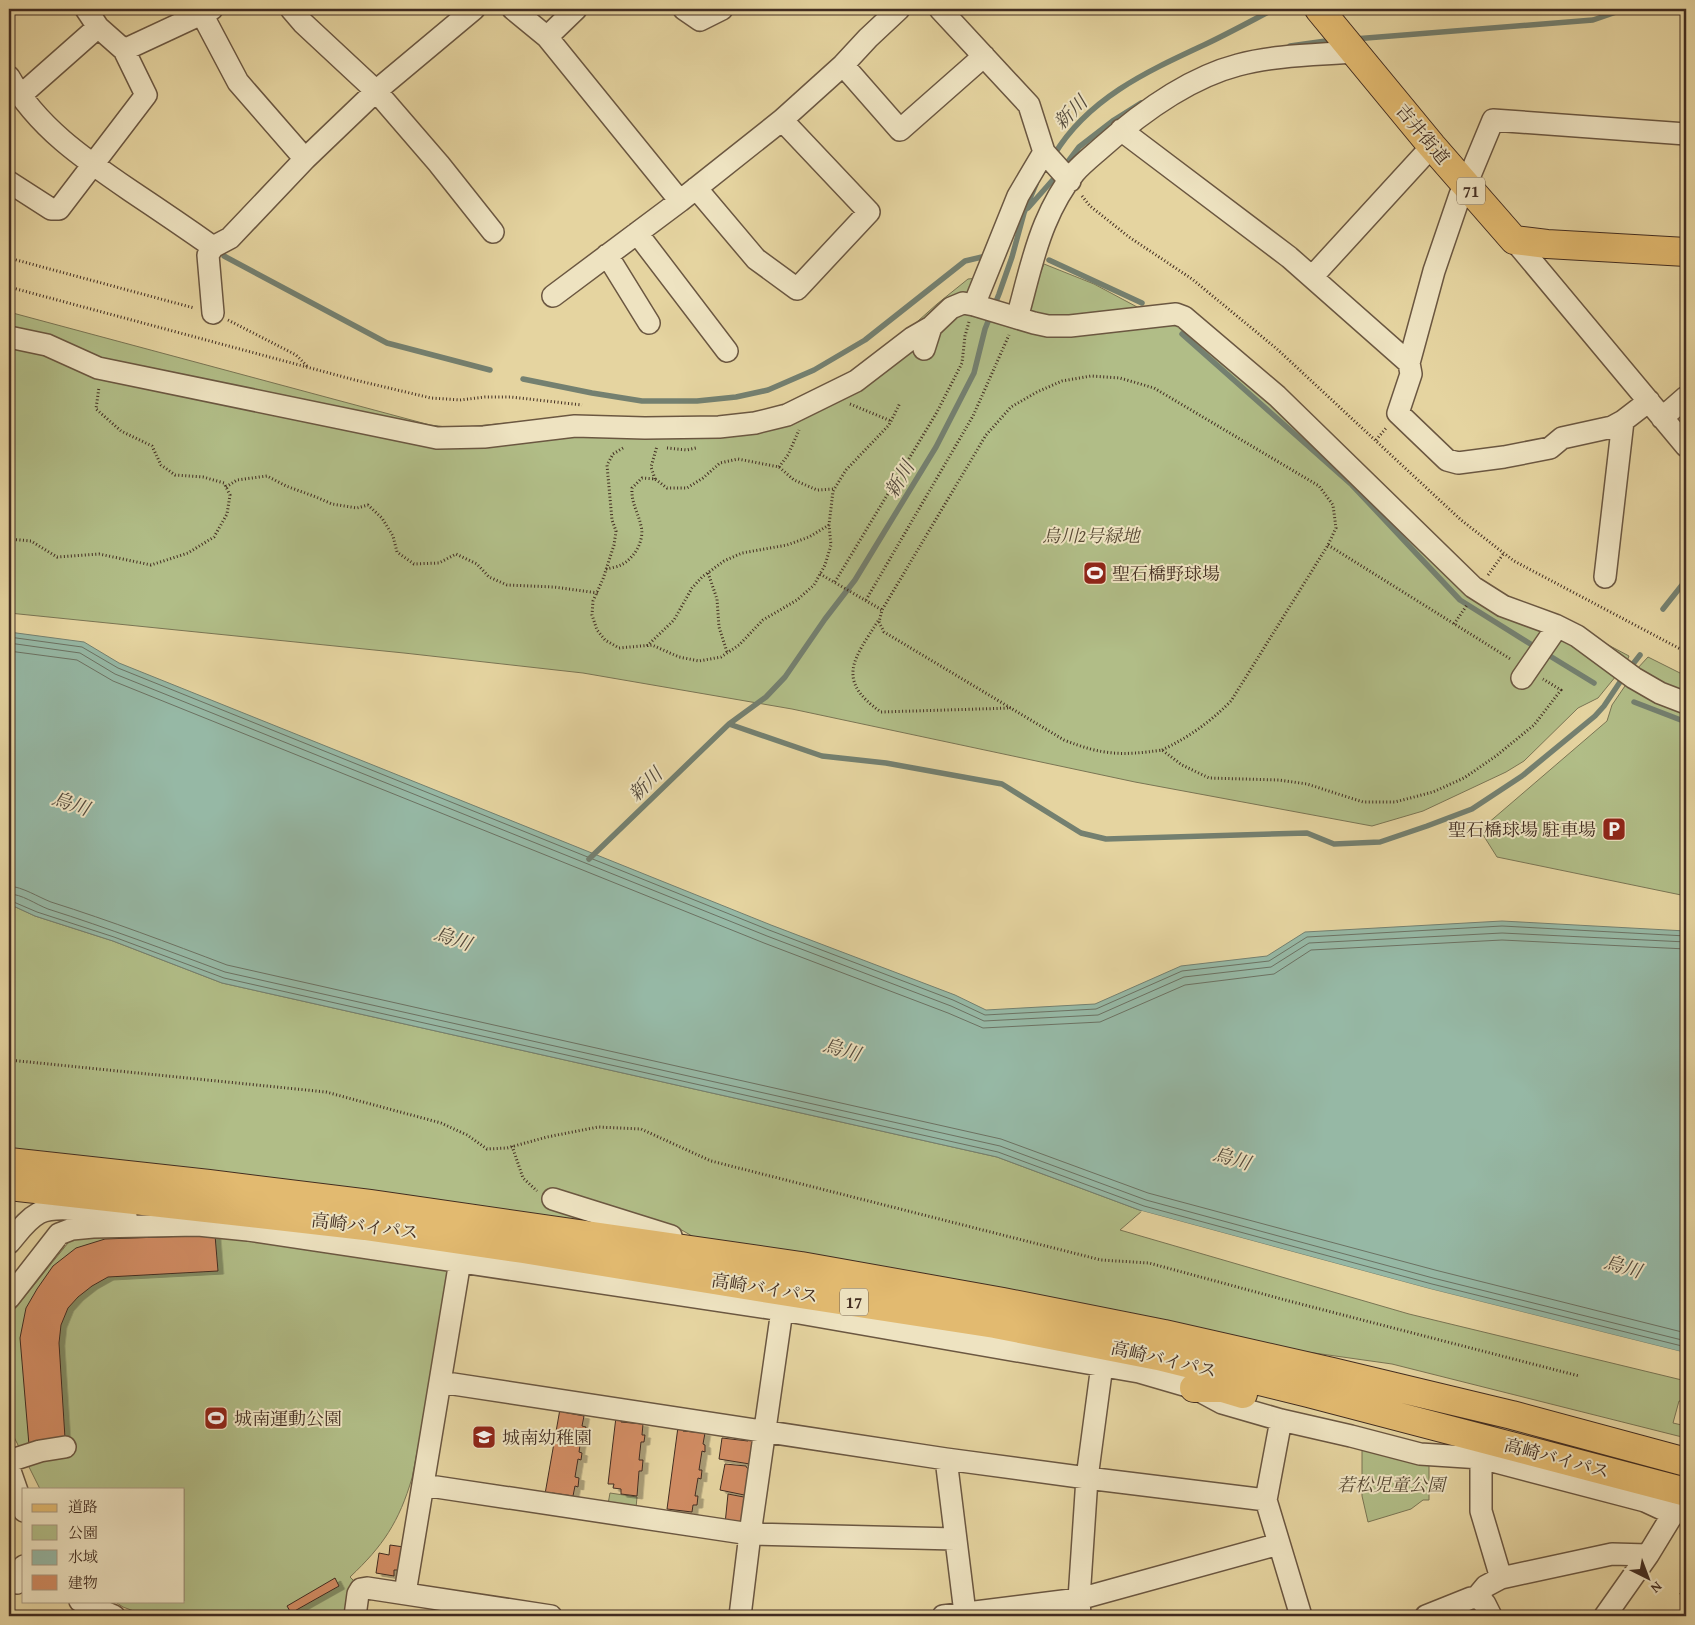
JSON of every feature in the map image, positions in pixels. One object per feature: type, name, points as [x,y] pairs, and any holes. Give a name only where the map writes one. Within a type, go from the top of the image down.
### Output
[{"type":"main road","name":"吉井街道","points":[[1319,9],[1432,146],[1514,240]]},
{"type":"main road","points":[[1514,240],[1547,244],[1686,252]]},
{"type":"main road","name":"高崎バイパス","points":[[9,1162],[370,1204],[801,1266],[1003,1302],[1164,1334],[1332,1372],[1512,1415],[1686,1462]]},
{"type":"main road","name":"高崎バイパス","points":[[9,1186],[365,1226],[513,1247],[995,1324],[1158,1356],[1682,1507]]},
{"type":"main road","points":[[1194,1388],[1223,1388],[1268,1402],[1426,1441],[1491,1451]]},
{"type":"street","points":[[9,182],[51,209],[59,209],[146,95],[124,50],[98,28],[86,9]]},
{"type":"street","points":[[291,9],[303,23],[376,91],[439,164],[493,232]]},
{"type":"street","points":[[213,313],[208,255],[213,247],[230,238],[305,159],[376,91],[474,9]]},
{"type":"street","points":[[513,9],[547,37],[688,194],[756,259],[798,289],[869,212],[782,120]]},
{"type":"street","points":[[547,37],[576,9]]},
{"type":"street","points":[[684,9],[700,20],[722,9]]},
{"type":"street","points":[[553,296],[782,120],[843,65],[899,9]]},
{"type":"street","points":[[940,9],[1028,105],[1044,152],[1070,181]]},
{"type":"street","points":[[124,50],[207,11],[238,82],[305,159]]},
{"type":"street","points":[[20,96],[98,28]]},
{"type":"street","points":[[1014,318],[1038,241],[1053,208],[1075,172],[1135,119],[1175,93],[1222,70],[1239,65],[1286,58],[1354,52]]},
{"type":"street","points":[[843,65],[900,130],[984,56]]},
{"type":"street","points":[[9,77],[20,96],[55,135],[92,165],[213,247]]},
{"type":"street","points":[[1649,401],[1612,427],[1562,438],[1550,448],[1458,463],[1447,460],[1398,413],[1411,374],[1409,363],[1434,271],[1460,195],[1493,120],[1686,134]]},
{"type":"street","points":[[1121,130],[1290,257],[1409,363]]},
{"type":"street","points":[[1312,277],[1432,146]]},
{"type":"street","points":[[978,306],[1018,196],[1044,152]]},
{"type":"street","points":[[637,233],[727,351]]},
{"type":"street","points":[[1514,240],[1686,446]]},
{"type":"street","points":[[607,255],[649,323]]},
{"type":"street","points":[[9,337],[47,344],[101,368],[437,438],[484,437],[575,426],[645,428],[719,427],[756,424],[787,415],[856,381],[912,338],[931,327],[951,308],[963,303],[1048,326],[1070,326],[1176,314],[1184,317],[1277,396],[1473,587],[1503,606],[1577,636],[1660,693],[1686,703]]},
{"type":"street","points":[[924,349],[931,327]]},
{"type":"street","points":[[1662,418],[1686,397]]},
{"type":"street","points":[[1605,577],[1622,421]]},
{"type":"street","points":[[1525,674],[1557,627]]},
{"type":"street","points":[[553,1199],[671,1236],[673,1247]]},
{"type":"street","points":[[9,1243],[39,1213],[53,1208],[125,1215],[164,1213],[204,1207]]},
{"type":"street","points":[[9,1298],[59,1234],[72,1229],[93,1227],[198,1225],[248,1230],[782,1310],[1102,1365],[1139,1372],[1194,1388],[1222,1403],[1281,1420],[1420,1454],[1491,1451],[1481,1511],[1501,1578]]},
{"type":"street","points":[[405,1592],[460,1261]]},
{"type":"street","points":[[740,1616],[782,1310]]},
{"type":"street","points":[[1079,1607],[1087,1478],[1102,1365]]},
{"type":"street","points":[[440,1382],[946,1458],[1266,1500]]},
{"type":"street","points":[[1281,1420],[1266,1500],[1301,1616]]},
{"type":"street","points":[[9,1461],[40,1451],[65,1447]]},
{"type":"street","points":[[946,1458],[965,1613]]},
{"type":"street","points":[[9,1468],[22,1505]]},
{"type":"street","points":[[423,1485],[750,1534],[955,1539]]},
{"type":"street","points":[[1606,1616],[1682,1507]]},
{"type":"street","points":[[943,1616],[965,1613],[1079,1607],[1279,1544]]},
{"type":"street","points":[[1476,1598],[1486,1586],[1501,1578],[1612,1554],[1648,1555]]},
{"type":"street","points":[[354,1616],[358,1594],[361,1589],[368,1588],[405,1592],[551,1616]]},
{"type":"street","points":[[1435,1613],[1471,1598],[1479,1598],[1491,1616]]},
{"type":"street","points":[[82,1602],[114,1616]]},
{"type":"path","points":[[1070,181],[1090,206],[1129,237],[1192,279],[1277,349],[1461,520],[1514,561],[1686,652]]},
{"type":"path","points":[[9,258],[213,313],[296,355],[309,368]]},
{"type":"path","points":[[9,287],[309,368],[431,398],[460,400],[485,397],[511,397],[586,406]]},
{"type":"path","points":[[835,582],[937,412],[962,363],[965,336],[978,306]]},
{"type":"path","points":[[866,600],[973,416],[1014,318]]},
{"type":"path","points":[[9,539],[31,541],[57,556],[99,554],[151,565],[188,553],[214,537],[227,514],[230,495],[224,483],[203,477],[175,475],[161,464],[152,446],[121,430],[96,409],[101,368]]},
{"type":"path","points":[[1091,376],[1120,378],[1154,388],[1319,486],[1333,505],[1336,528],[1328,545],[1231,701],[1212,720],[1184,739],[1162,750],[1115,754],[1090,750],[1064,740],[884,632],[879,622],[882,610],[986,435],[992,428],[1011,407],[1037,392],[1062,381],[1091,376]]},
{"type":"path","points":[[841,401],[891,421]]},
{"type":"path","points":[[625,446],[613,454],[607,465],[612,520],[616,531],[614,545],[598,593],[593,601],[592,615],[597,630],[605,640],[619,648],[652,645],[679,657],[698,661],[721,657],[739,645],[763,620],[797,600],[814,585],[831,545],[829,525],[835,489],[846,470],[891,421],[900,403]]},
{"type":"path","points":[[779,466],[788,455],[800,428],[790,432]]},
{"type":"path","points":[[649,444],[687,450],[703,445]]},
{"type":"path","points":[[658,445],[651,467],[655,478],[667,488],[687,488],[703,478],[720,463],[738,459],[779,466],[794,480],[817,490],[835,489]]},
{"type":"path","points":[[226,487],[237,480],[267,476],[286,486],[332,504],[357,508],[368,505],[382,518],[393,536],[397,552],[414,564],[439,563],[456,554],[477,564],[489,577],[507,585],[554,587],[598,593]]},
{"type":"path","points":[[606,569],[622,564],[634,553],[641,541],[642,528],[631,499],[632,488],[642,478],[655,478]]},
{"type":"path","points":[[647,646],[674,620],[692,588],[724,561],[742,553],[787,545],[809,537],[829,525]]},
{"type":"path","points":[[1162,750],[1182,764],[1209,778],[1279,780],[1307,784],[1363,802],[1395,802],[1433,792],[1464,778],[1496,756],[1534,725],[1561,690],[1525,674],[1328,545]]},
{"type":"path","points":[[1486,578],[1504,553]]},
{"type":"path","points":[[708,573],[717,599],[719,627],[727,652]]},
{"type":"path","points":[[820,574],[882,610]]},
{"type":"path","points":[[880,617],[856,656],[852,669],[855,686],[868,702],[881,712],[1011,708]]},
{"type":"path","points":[[9,1060],[326,1092],[441,1123],[467,1135],[487,1150],[598,1127],[641,1129],[711,1161],[1101,1260],[1149,1262],[1298,1303],[1580,1376]]},
{"type":"path","points":[[512,1146],[523,1178],[538,1192],[553,1199]]},
{"type":"green space","name":"烏川2号緑地","points":[[1044,264],[1094,284],[1139,308],[1181,306],[1477,580],[1502,597],[1563,621],[1629,656],[1627,661],[1636,670],[1648,657],[1686,676],[1686,896],[1497,857],[1480,830],[1607,721],[1612,705],[1627,683],[1616,676],[1598,698],[1578,708],[1524,761],[1506,772],[1423,811],[1372,826],[1135,782],[792,709],[583,673],[9,613],[9,312],[430,425],[455,428],[539,420],[720,420],[780,408],[872,362],[968,279],[978,278],[973,295],[1025,311]]},
{"type":"green space","points":[[9,904],[35,916],[113,941],[222,983],[997,1157],[1142,1211],[1120,1230],[1409,1314],[1686,1381],[1686,1402],[1679,1401],[1673,1423],[1686,1426],[1686,1438],[1392,1364],[1279,1348],[704,1243],[669,1225],[647,1232],[9,1150]]},
{"type":"green space","name":"城南運動公園","points":[[221,1233],[446,1264],[452,1274],[412,1478],[401,1508],[381,1544],[350,1577],[355,1582],[348,1616],[147,1616],[123,1607],[116,1602],[185,1602],[185,1488],[40,1488],[12,1433],[9,1431],[9,1316],[72,1238]]},
{"type":"green space","name":"若松児童公園","points":[[1362,1447],[1429,1463],[1429,1500],[1423,1500],[1411,1509],[1368,1522],[1362,1496]]},
{"type":"green space","points":[[610,1493],[637,1497],[636,1508],[608,1504]]},
{"type":"water","name":"烏川","points":[[9,632],[84,642],[119,663],[771,925],[955,995],[986,1010],[1095,1004],[1181,966],[1267,956],[1305,932],[1502,921],[1686,931],[1686,1353],[1430,1289],[1142,1211],[997,1157],[222,983],[113,941],[35,916],[9,904]]},
{"type":"pier","points":[[1140,1212],[1430,1289],[1686,1353],[1686,1355],[1430,1291]]},
{"type":"building","points":[[215,1235],[218,1271],[108,1277],[92,1286],[68,1308],[61,1325],[59,1343],[65,1438],[29,1445],[20,1338],[26,1308],[53,1266],[76,1248],[105,1239]]},
{"type":"building","points":[[560,1409],[563,1412],[584,1416],[582,1426],[586,1427],[584,1434],[582,1433],[579,1452],[582,1453],[581,1460],[578,1459],[575,1477],[579,1478],[578,1487],[575,1486],[573,1496],[545,1494]]},
{"type":"building","points":[[616,1417],[622,1418],[621,1422],[643,1424],[642,1435],[645,1435],[644,1442],[641,1442],[639,1460],[643,1460],[642,1471],[639,1471],[637,1496],[621,1494],[621,1489],[613,1488],[614,1484],[608,1484]]},
{"type":"building","points":[[678,1427],[684,1428],[683,1431],[705,1433],[703,1444],[705,1445],[705,1452],[702,1451],[699,1470],[702,1470],[701,1479],[698,1478],[695,1496],[698,1496],[697,1505],[693,1505],[692,1512],[667,1509]]},
{"type":"building","points":[[722,1438],[748,1441],[751,1438],[760,1443],[756,1465],[719,1459]]},
{"type":"building","points":[[725,1464],[746,1466],[751,1469],[754,1497],[720,1490]]},
{"type":"building","points":[[728,1494],[749,1498],[744,1527],[725,1524]]},
{"type":"building","points":[[390,1545],[404,1547],[400,1570],[394,1570],[394,1576],[376,1573],[379,1553],[389,1555]]},
{"type":"building","points":[[335,1578],[339,1586],[291,1613],[287,1606]]},
{"type":"building","points":[[1686,1578],[1686,1616],[1680,1593],[1685,1590],[1683,1586]]},
{"type":"waterway","name":"新川","points":[[1054,155],[1084,117],[1121,88],[1274,9]]},
{"type":"waterway","points":[[1354,39],[1593,20],[1625,9]]},
{"type":"waterway","points":[[1290,46],[1333,40]]},
{"type":"waterway","points":[[1064,167],[1079,147],[1114,120],[1141,103]]},
{"type":"waterway","points":[[1028,208],[1058,174]]},
{"type":"waterway","name":"新川","points":[[589,859],[729,724],[766,697],[785,677],[825,619],[855,580],[936,447],[974,373],[985,329],[1012,257],[1024,213],[1036,184]]},
{"type":"waterway","points":[[224,256],[387,343],[490,370]]},
{"type":"waterway","points":[[523,379],[642,401],[697,401],[736,397],[768,390],[814,370],[865,340],[965,261],[986,256]]},
{"type":"waterway","points":[[1049,260],[1142,303]]},
{"type":"waterway","points":[[1182,334],[1352,485],[1460,600],[1537,648]]},
{"type":"waterway","points":[[1663,609],[1686,580]]},
{"type":"waterway","points":[[1545,653],[1594,683]]},
{"type":"waterway","points":[[1629,669],[1640,655]]},
{"type":"waterway","points":[[729,724],[822,756],[886,763],[1002,784],[1081,833],[1106,839],[1307,833],[1334,844],[1380,842],[1472,809],[1522,776],[1595,716],[1624,676]]},
{"type":"waterway","points":[[1634,702],[1686,722]]},
{"type":"place","name":"聖石橋野球場","points":[[1095,573]]},
{"type":"place","name":"聖石橋球場 駐車場","points":[[1614,829]]},
{"type":"place","name":"城南運動公園","points":[[216,1418]]},
{"type":"place","name":"城南幼稚園","points":[[484,1437]]}]
